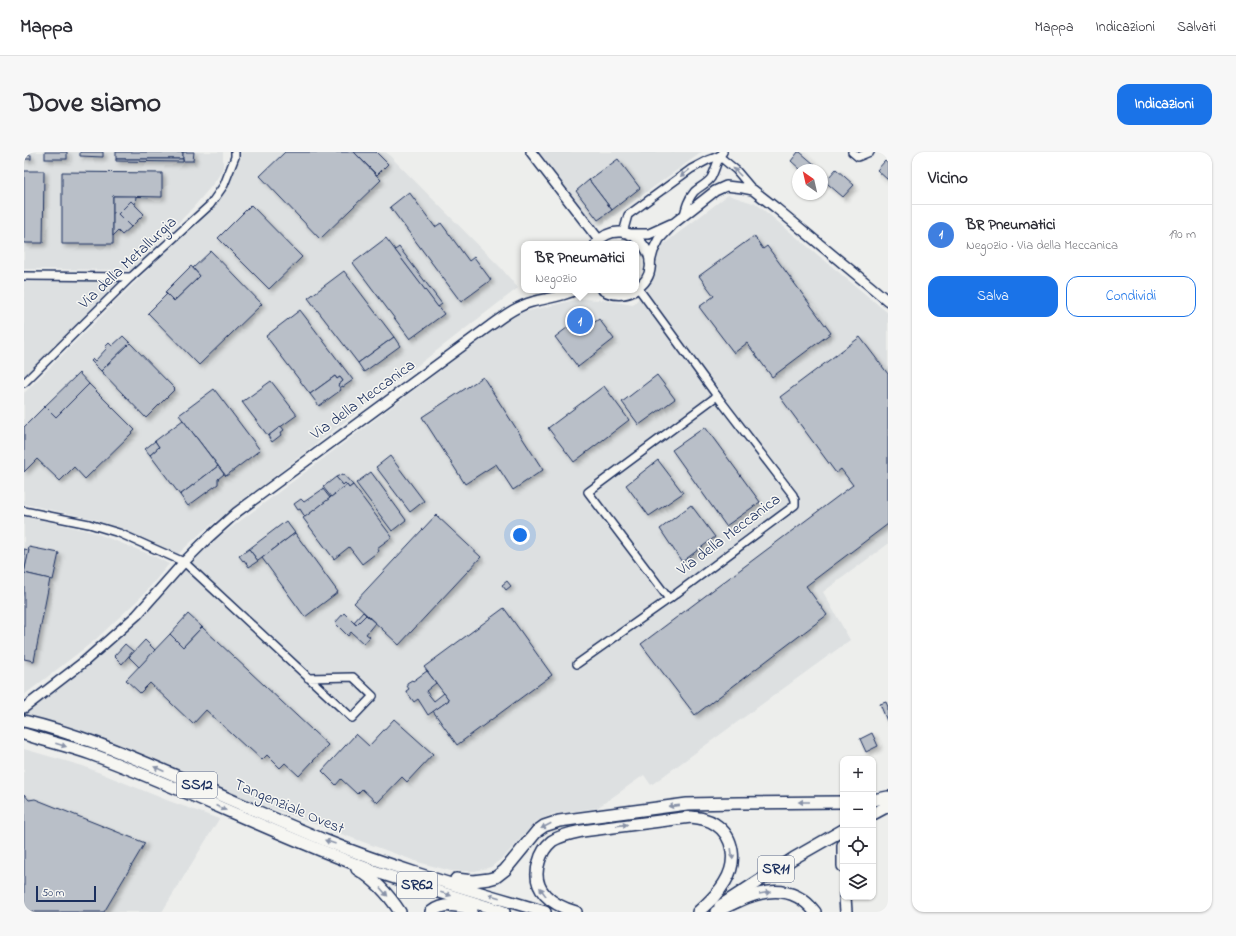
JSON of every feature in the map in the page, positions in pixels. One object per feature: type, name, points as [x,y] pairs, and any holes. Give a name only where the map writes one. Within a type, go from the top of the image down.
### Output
[{"type":"main road","name":"Tangenziale Ovest","points":[[25,721],[90,741],[138,759],[324,840],[378,860],[544,912]]},
{"type":"main road","name":"Tangenziale Ovest","points":[[24,734],[96,756],[250,821],[371,869],[504,912]]},
{"type":"main road","points":[[876,799],[888,797]]},
{"type":"main road","points":[[378,860],[461,880],[482,881],[501,874],[512,863],[537,831],[544,826],[559,820],[653,808],[702,804],[840,802]]},
{"type":"main road","points":[[876,812],[888,806]]},
{"type":"main road","points":[[576,912],[556,905],[545,896],[538,885],[536,878],[538,864],[544,850],[553,841],[582,831],[691,817],[716,824],[728,839],[733,858],[732,868],[726,882],[711,900],[698,912]]},
{"type":"main road","name":"SR11","points":[[711,912],[788,862],[840,832]]},
{"type":"main road","points":[[331,853],[368,876],[390,898],[400,912]]},
{"type":"main road","points":[[716,912],[749,896],[773,891],[781,891],[798,896],[816,912]]},
{"type":"main road","points":[[845,900],[846,912]]},
{"type":"main road","points":[[431,912],[447,905],[484,912]]},
{"type":"street","name":"Via della Metallurgia","points":[[24,383],[131,278],[210,205],[224,185],[236,157],[236,152]]},
{"type":"street","points":[[531,152],[596,241]]},
{"type":"street","points":[[852,152],[858,157],[870,152]]},
{"type":"street","points":[[627,234],[628,215],[691,169],[721,154]]},
{"type":"street","points":[[721,154],[753,190],[888,301]]},
{"type":"street","points":[[684,215],[688,202],[694,192],[710,180],[721,154]]},
{"type":"street","points":[[639,286],[645,281],[649,272],[653,251],[659,239],[672,224],[715,191],[726,186],[753,190]]},
{"type":"street","points":[[598,241],[606,235],[614,233],[648,234],[672,224]]},
{"type":"street","points":[[627,234],[640,241],[647,250],[650,262]]},
{"type":"street","points":[[24,276],[131,278]]},
{"type":"street","name":"Via della Meccanica","points":[[24,708],[85,662],[138,615],[206,539],[237,512],[514,309],[531,302],[569,293]]},
{"type":"street","points":[[611,293],[626,293]]},
{"type":"street","name":"Via della Meccanica","points":[[578,664],[669,599],[795,505],[793,495],[639,293]]},
{"type":"street","points":[[669,599],[588,492],[717,396]]},
{"type":"street","points":[[24,511],[89,524],[119,533],[184,562],[308,678],[352,718],[372,696],[353,677],[308,678]]},
{"type":"shaded area","points":[[24,152],[223,152],[223,167],[214,183],[191,210],[131,270],[24,269]]},
{"type":"shaded area","points":[[240,152],[386,152],[501,268],[518,288],[202,532],[177,555],[159,545],[97,520],[24,504],[24,393],[200,218],[223,191],[232,177]]},
{"type":"shaded area","points":[[539,152],[702,152],[601,225],[593,224]]},
{"type":"shaded area","points":[[728,195],[753,203],[754,202],[888,313],[888,544],[823,592],[850,640],[651,785],[644,775],[597,808],[553,814],[535,822],[505,856],[491,867],[475,871],[451,871],[418,862],[232,794],[175,770],[24,717],[24,713],[104,651],[139,620],[194,559],[211,543],[515,314],[580,299],[604,300],[633,305],[650,285],[660,247]]},
{"type":"shaded area","points":[[24,281],[119,282],[24,376]]},
{"type":"shaded area","points":[[24,516],[93,532],[154,556],[169,564],[143,595],[95,640],[24,695]]},
{"type":"shaded area","points":[[24,749],[83,766],[169,801],[219,819],[162,912],[24,912]]},
{"type":"building","points":[[45,152],[67,152],[67,159],[45,159]]},
{"type":"building","points":[[80,152],[103,152],[103,157],[80,156]]},
{"type":"building","points":[[116,152],[183,152],[183,159],[116,159]]},
{"type":"building","points":[[183,152],[194,152],[193,161],[183,161]]},
{"type":"building","points":[[285,152],[354,152],[381,180],[320,239],[260,176]]},
{"type":"building","points":[[354,152],[376,152],[388,164],[377,175]]},
{"type":"building","points":[[798,152],[800,152],[814,164],[794,164],[791,161]]},
{"type":"building","points":[[24,155],[31,155],[31,159],[24,159]]},
{"type":"building","points":[[116,159],[183,159],[183,162],[116,161]]},
{"type":"building","points":[[618,159],[640,188],[612,210],[589,180]]},
{"type":"building","points":[[885,161],[888,164],[888,180],[877,170]]},
{"type":"building","points":[[836,169],[854,185],[843,197],[828,184],[828,176],[829,177]]},
{"type":"building","points":[[24,171],[44,171],[43,243],[24,243]]},
{"type":"building","points":[[62,172],[162,173],[162,197],[113,196],[113,244],[62,244]]},
{"type":"building","points":[[589,180],[612,210],[598,220],[576,191]]},
{"type":"building","points":[[409,192],[435,227],[441,223],[469,261],[474,257],[491,280],[461,302],[390,207]]},
{"type":"building","points":[[113,196],[136,196],[135,205],[131,201],[118,214],[131,227],[122,235],[118,231],[113,236]]},
{"type":"building","points":[[131,201],[144,214],[131,227],[118,214]]},
{"type":"building","points":[[251,205],[302,257],[269,289],[218,238]]},
{"type":"building","points":[[754,236],[763,249],[767,246],[831,333],[772,377],[747,343],[734,353],[699,307],[714,296],[699,276]]},
{"type":"building","points":[[386,238],[444,314],[410,339],[353,263]]},
{"type":"building","points":[[399,247],[442,304],[438,307],[395,250]]},
{"type":"building","points":[[211,251],[262,304],[199,365],[148,313],[167,294],[174,301],[200,276],[193,268]]},
{"type":"building","points":[[191,266],[200,276],[174,301],[165,292]]},
{"type":"building","points":[[344,271],[394,337],[358,363],[308,298]]},
{"type":"building","points":[[300,310],[353,380],[343,387],[339,388],[338,385],[343,381],[340,377],[337,379],[335,376],[310,394],[266,336]]},
{"type":"building","points":[[580,318],[588,327],[599,319],[614,339],[578,367],[555,337]]},
{"type":"building","points":[[123,336],[130,343],[101,371],[91,361],[93,359],[95,361],[107,348],[105,347],[109,343],[112,346]]},
{"type":"building","points":[[394,337],[400,346],[364,372],[358,363]]},
{"type":"building","points":[[860,337],[888,374],[888,524],[806,586],[827,615],[695,715],[641,644],[853,485],[841,469],[836,473],[780,397]]},
{"type":"building","points":[[130,343],[175,389],[146,418],[101,371]]},
{"type":"building","points":[[79,373],[89,384],[56,417],[45,406]]},
{"type":"building","points":[[657,375],[675,399],[639,425],[622,402]]},
{"type":"building","points":[[335,376],[337,379],[340,377],[343,381],[338,385],[341,390],[319,406],[310,394]]},
{"type":"building","points":[[483,377],[543,470],[513,490],[496,464],[465,484],[422,417]]},
{"type":"building","points":[[271,381],[297,415],[268,436],[242,402]]},
{"type":"building","points":[[89,384],[135,430],[85,479],[74,467],[60,481],[37,459],[24,472],[24,427],[45,406],[56,417]]},
{"type":"building","points":[[604,386],[629,420],[574,462],[548,428]]},
{"type":"building","points":[[214,389],[260,450],[226,476],[179,415]]},
{"type":"building","points":[[183,420],[218,466],[180,495],[150,455],[159,447],[155,441]]},
{"type":"building","points":[[281,426],[284,430],[280,433],[281,435],[272,442],[268,436]]},
{"type":"building","points":[[705,427],[760,502],[726,526],[672,450]]},
{"type":"building","points":[[155,441],[159,447],[150,455],[145,449]]},
{"type":"building","points":[[390,456],[424,501],[410,512],[376,467]]},
{"type":"building","points":[[658,460],[683,493],[649,516],[626,485]]},
{"type":"building","points":[[218,466],[224,474],[218,479],[218,484],[188,506],[180,495]]},
{"type":"building","points":[[371,472],[406,520],[392,531],[356,483]]},
{"type":"building","points":[[343,474],[353,485],[349,488],[345,483],[343,485],[336,477]]},
{"type":"building","points":[[336,477],[343,485],[345,483],[347,485],[331,497],[323,487]]},
{"type":"building","points":[[347,485],[349,488],[353,485],[392,537],[377,548],[379,551],[362,564],[349,547],[334,559],[303,518]]},
{"type":"building","points":[[323,489],[330,498],[305,517],[300,509],[298,510],[294,504],[301,499],[304,502]]},
{"type":"building","points":[[691,505],[715,537],[682,562],[660,529]]},
{"type":"building","points":[[436,515],[481,557],[399,645],[354,603]]},
{"type":"building","points":[[286,521],[295,533],[258,561],[249,549]]},
{"type":"building","points":[[295,533],[338,592],[305,617],[262,558]]},
{"type":"building","points":[[29,547],[59,553],[53,580],[24,573]]},
{"type":"building","points":[[24,549],[29,550],[24,573]]},
{"type":"building","points":[[249,549],[258,561],[249,567],[239,556]]},
{"type":"building","points":[[24,573],[50,579],[34,661],[24,659]]},
{"type":"building","points":[[507,581],[511,586],[506,590],[502,585]]},
{"type":"building","points":[[504,608],[552,675],[457,745],[433,711],[449,700],[424,667]]},
{"type":"building","points":[[363,612],[366,615],[356,625],[354,622]]},
{"type":"building","points":[[344,613],[356,625],[366,615],[375,623],[366,634],[370,637],[364,644],[351,632],[348,636],[335,623]]},
{"type":"building","points":[[188,614],[202,627],[183,647],[170,634]]},
{"type":"building","points":[[202,627],[328,745],[299,776],[285,763],[280,768],[267,755],[262,760],[206,710],[193,724],[150,683],[140,693],[126,680],[170,634],[183,647]]},
{"type":"building","points":[[145,640],[155,650],[139,667],[129,657]]},
{"type":"building","points":[[125,644],[133,651],[122,664],[114,656]]},
{"type":"building","points":[[427,671],[436,683],[426,691],[434,701],[444,693],[449,700],[428,715],[418,699],[414,702],[406,691],[409,689],[407,683],[412,680],[413,681]]},
{"type":"building","points":[[886,702],[888,707],[887,721],[880,704]]},
{"type":"building","points":[[394,719],[433,754],[407,782],[402,777],[377,803],[362,789],[357,794],[341,779],[336,785],[322,771],[356,734],[369,746]]},
{"type":"building","points":[[872,733],[878,746],[866,752],[860,739]]},
{"type":"building","points":[[24,794],[29,800],[35,799],[145,843],[104,912],[24,912]]},
{"type":"place","name":"BR Pneumatici","points":[[580,321]]}]
